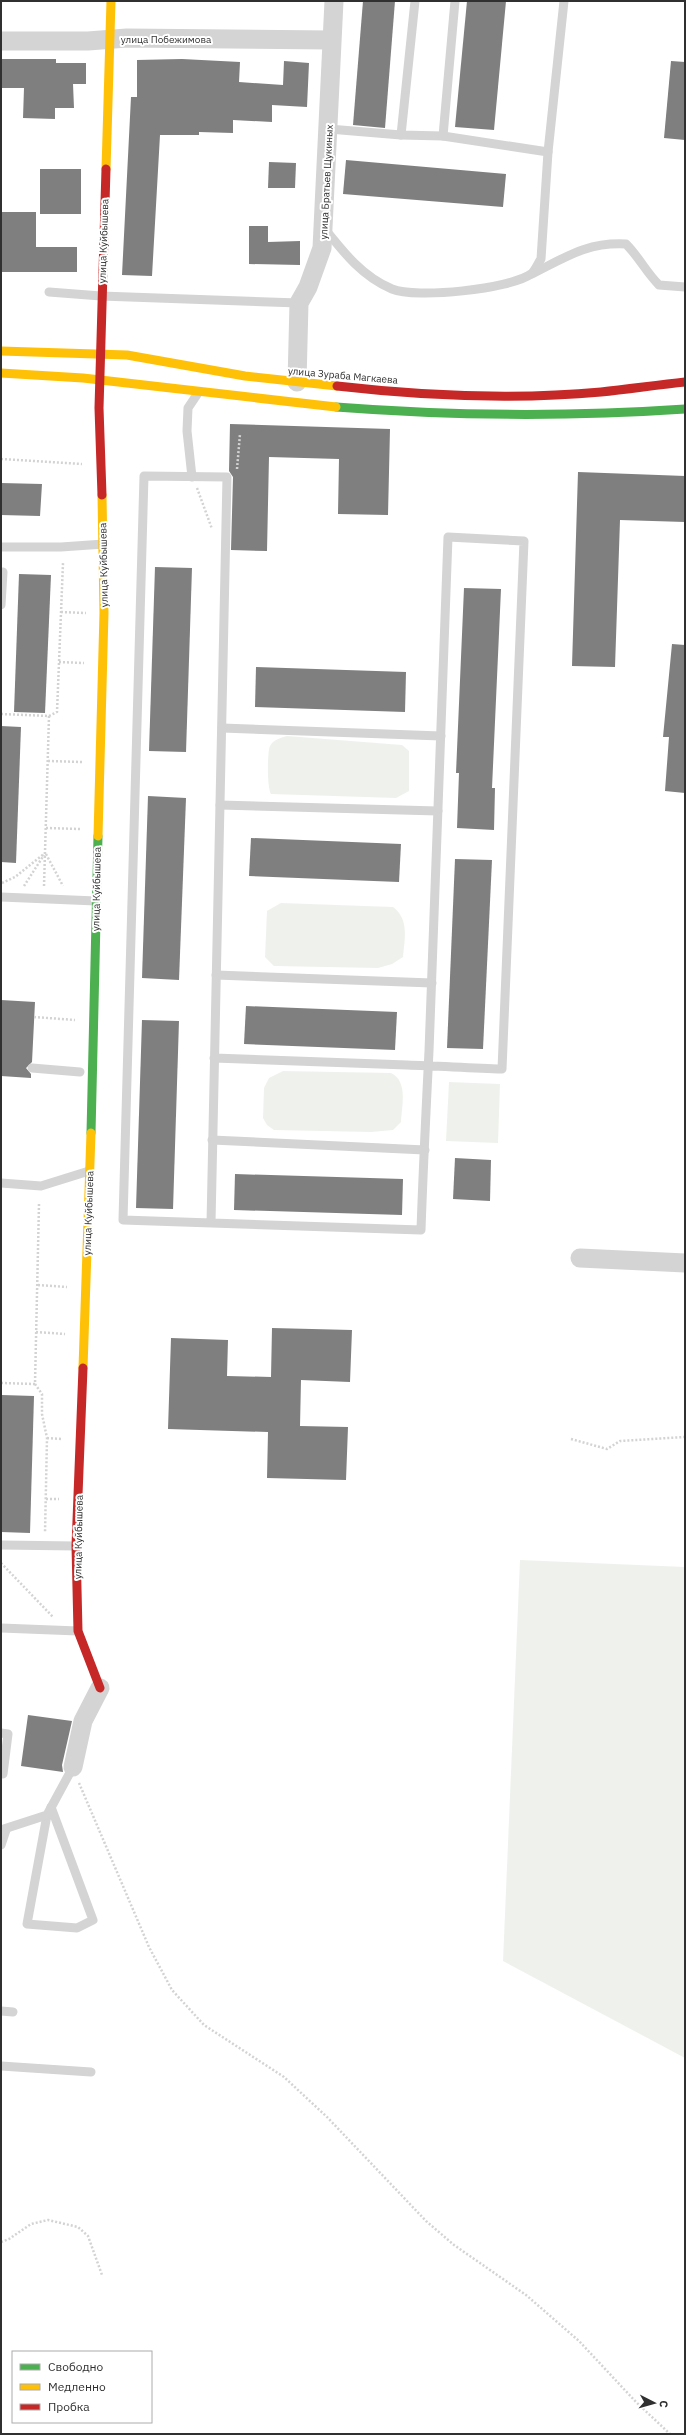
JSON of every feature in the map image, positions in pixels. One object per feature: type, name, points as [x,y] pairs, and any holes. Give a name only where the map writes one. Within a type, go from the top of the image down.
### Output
[{"type":"street","name":"улица Куйбышева","points":[[73,1767],[83,1721],[100,1688],[78,1630],[76,1546],[90,1171],[104,544],[100,465],[102,354],[101,296],[111,1]]},
{"type":"street","name":"улица Братьев Щукиных","points":[[297,382],[299,303],[308,287],[322,248],[329,129],[331,40],[334,1]]},
{"type":"street","name":"улица Побежимова","points":[[1,41],[110,40],[127,38],[331,40]]},
{"type":"street","name":"улица Зураба Магкаева","points":[[1,351],[127,355],[245,376],[372,390],[508,396],[600,392],[685,382]]},
{"type":"street","points":[[1,373],[125,381],[198,392],[393,412],[549,416],[685,409]]},
{"type":"street","points":[[580,1258],[685,1263]]},
{"type":"lane","points":[[401,136],[415,1]]},
{"type":"lane","points":[[443,136],[455,1]]},
{"type":"lane","points":[[531,274],[541,259],[548,152],[564,1]]},
{"type":"lane","points":[[329,129],[401,136],[443,136],[548,152]]},
{"type":"lane","points":[[324,227],[350,261],[377,281],[393,290],[411,293],[474,289],[511,282],[531,274],[586,247],[606,243],[626,244],[638,256],[646,272],[659,286],[685,287]]},
{"type":"lane","points":[[49,292],[101,296],[299,303]]},
{"type":"lane","points":[[192,477],[187,431],[188,408],[198,392]]},
{"type":"lane","points":[[211,1223],[212,1140],[227,477],[144,476],[123,1220],[211,1223],[421,1230],[425,1150],[428,1066],[432,983],[448,537],[524,541],[502,1069],[428,1066],[214,1058]]},
{"type":"lane","points":[[1,547],[61,547],[104,544]]},
{"type":"lane","points":[[1,605],[3,572]]},
{"type":"lane","points":[[222,728],[441,736]]},
{"type":"lane","points":[[220,805],[438,811]]},
{"type":"lane","points":[[1,897],[96,901]]},
{"type":"lane","points":[[216,975],[432,983]]},
{"type":"lane","points":[[32,1068],[80,1072]]},
{"type":"lane","points":[[212,1140],[425,1150]]},
{"type":"lane","points":[[1,1183],[41,1186],[90,1171]]},
{"type":"lane","points":[[1,1545],[76,1546]]},
{"type":"lane","points":[[1,1628],[78,1630]]},
{"type":"lane","points":[[1,1733],[8,1734],[2,1777]]},
{"type":"lane","points":[[49,1811],[93,1920],[77,1928],[27,1924],[49,1811],[73,1767]]},
{"type":"lane","points":[[1,1844],[3,1830],[49,1811]]},
{"type":"lane","points":[[1,2011],[13,2012]]},
{"type":"lane","points":[[1,2066],[91,2072]]},
{"type":"path","points":[[238,466],[240,434]]},
{"type":"path","points":[[1,459],[100,465]]},
{"type":"path","points":[[192,477],[214,535]]},
{"type":"path","points":[[1,714],[49,716],[57,712],[63,563]]},
{"type":"path","points":[[61,612],[90,614]]},
{"type":"path","points":[[59,662],[88,663]]},
{"type":"path","points":[[44,886],[49,716]]},
{"type":"path","points":[[48,761],[84,762]]},
{"type":"path","points":[[46,828],[81,829]]},
{"type":"path","points":[[1,884],[15,877],[46,853]]},
{"type":"path","points":[[24,886],[46,853]]},
{"type":"path","points":[[46,853],[63,886]]},
{"type":"path","points":[[34,1017],[82,1021]]},
{"type":"path","points":[[39,1204],[35,1384],[42,1394],[42,1414],[47,1438],[44,1537]]},
{"type":"path","points":[[38,1285],[68,1287]]},
{"type":"path","points":[[36,1332],[65,1334]]},
{"type":"path","points":[[1,1383],[35,1384]]},
{"type":"path","points":[[572,1439],[607,1449],[620,1441],[685,1437]]},
{"type":"path","points":[[47,1438],[68,1440]]},
{"type":"path","points":[[46,1499],[65,1499]]},
{"type":"path","points":[[1,1563],[54,1618]]},
{"type":"path","points":[[73,1767],[149,1947],[172,1990],[204,2025],[284,2077],[327,2116],[426,2221],[454,2245],[526,2295],[579,2341],[636,2402],[670,2434]]},
{"type":"path","points":[[1,2242],[9,2240],[31,2224],[48,2220],[78,2227],[88,2236],[102,2275]]},
{"type":"shaded area","points":[[287,736],[402,745],[409,751],[409,791],[396,798],[271,794],[268,770],[270,746],[279,738]]},
{"type":"shaded area","points":[[281,903],[393,907],[402,917],[404,923],[405,936],[403,957],[392,964],[378,968],[274,966],[265,957],[267,911]]},
{"type":"shaded area","points":[[283,1071],[391,1073],[400,1082],[402,1088],[403,1102],[401,1122],[393,1130],[371,1132],[274,1130],[267,1125],[263,1118],[264,1088],[269,1078]]},
{"type":"shaded area","points":[[449,1082],[500,1084],[498,1143],[446,1141]]},
{"type":"shaded area","points":[[520,1560],[685,1567],[685,2058],[503,1961]]},
{"type":"building","points":[[363,1],[395,1],[385,128],[353,125]]},
{"type":"building","points":[[467,1],[506,1],[494,130],[455,127]]},
{"type":"building","points":[[1,59],[56,59],[56,63],[86,63],[86,84],[73,84],[74,108],[55,108],[55,119],[23,118],[24,88],[1,88]]},
{"type":"building","points":[[182,59],[240,62],[239,82],[283,85],[284,61],[309,63],[307,107],[272,105],[272,122],[233,120],[233,133],[199,132],[199,135],[160,135],[152,276],[122,275],[131,97],[137,97],[137,60]]},
{"type":"building","points":[[671,61],[685,62],[685,140],[664,138]]},
{"type":"building","points":[[346,160],[506,174],[503,207],[343,194]]},
{"type":"building","points":[[269,162],[296,163],[295,188],[268,188]]},
{"type":"building","points":[[40,169],[81,169],[81,214],[40,214]]},
{"type":"building","points":[[1,212],[36,212],[36,247],[77,247],[77,272],[1,272]]},
{"type":"building","points":[[249,226],[268,226],[268,242],[300,241],[300,265],[249,264]]},
{"type":"building","points":[[230,424],[390,429],[388,515],[338,514],[339,459],[269,457],[267,551],[231,550],[233,477],[229,471]]},
{"type":"building","points":[[578,472],[685,476],[685,522],[620,520],[615,667],[572,666]]},
{"type":"building","points":[[1,483],[42,484],[40,516],[1,515]]},
{"type":"building","points":[[155,567],[192,568],[186,752],[149,751]]},
{"type":"building","points":[[19,574],[51,575],[45,713],[14,712]]},
{"type":"building","points":[[464,588],[501,589],[492,788],[495,788],[494,830],[457,828],[459,773],[456,773]]},
{"type":"building","points":[[672,644],[685,645],[685,793],[665,791],[669,737],[663,737]]},
{"type":"building","points":[[256,667],[406,672],[405,712],[255,707]]},
{"type":"building","points":[[1,726],[21,727],[16,863],[1,862]]},
{"type":"building","points":[[148,796],[186,798],[179,980],[142,978]]},
{"type":"building","points":[[251,838],[401,844],[399,882],[249,876]]},
{"type":"building","points":[[455,859],[492,860],[483,1049],[447,1048]]},
{"type":"building","points":[[1,1000],[35,1002],[32,1062],[26,1068],[31,1074],[31,1078],[1,1076]]},
{"type":"building","points":[[246,1006],[397,1012],[395,1050],[244,1044]]},
{"type":"building","points":[[142,1020],[179,1021],[173,1209],[136,1208]]},
{"type":"building","points":[[455,1158],[491,1160],[490,1201],[453,1199]]},
{"type":"building","points":[[235,1174],[403,1179],[402,1215],[234,1210]]},
{"type":"building","points":[[272,1328],[352,1330],[350,1382],[301,1380],[300,1426],[348,1427],[346,1480],[267,1478],[268,1432],[168,1429],[171,1338],[228,1340],[227,1376],[271,1377]]},
{"type":"building","points":[[2,1395],[34,1396],[30,1533],[1,1532]]},
{"type":"building","points":[[28,1715],[72,1721],[62,1765],[63,1772],[21,1766]]},
{"type":"traffic: fast","points":[[336,407],[467,414],[598,413],[685,409]]},
{"type":"traffic: fast","points":[[91,1133],[98,836]]},
{"type":"traffic: slow","points":[[106,169],[111,1]]},
{"type":"traffic: slow","points":[[1,351],[127,355],[245,376],[337,386]]},
{"type":"traffic: slow","points":[[1,373],[83,378],[336,407]]},
{"type":"traffic: slow","points":[[98,836],[104,613],[102,495]]},
{"type":"traffic: slow","points":[[83,1368],[91,1133]]},
{"type":"traffic: jam","points":[[102,495],[99,408],[106,169]]},
{"type":"traffic: jam","points":[[337,386],[469,396],[535,396],[601,392],[685,382]]},
{"type":"traffic: jam","points":[[83,1368],[76,1546],[78,1631],[100,1688]]}]
